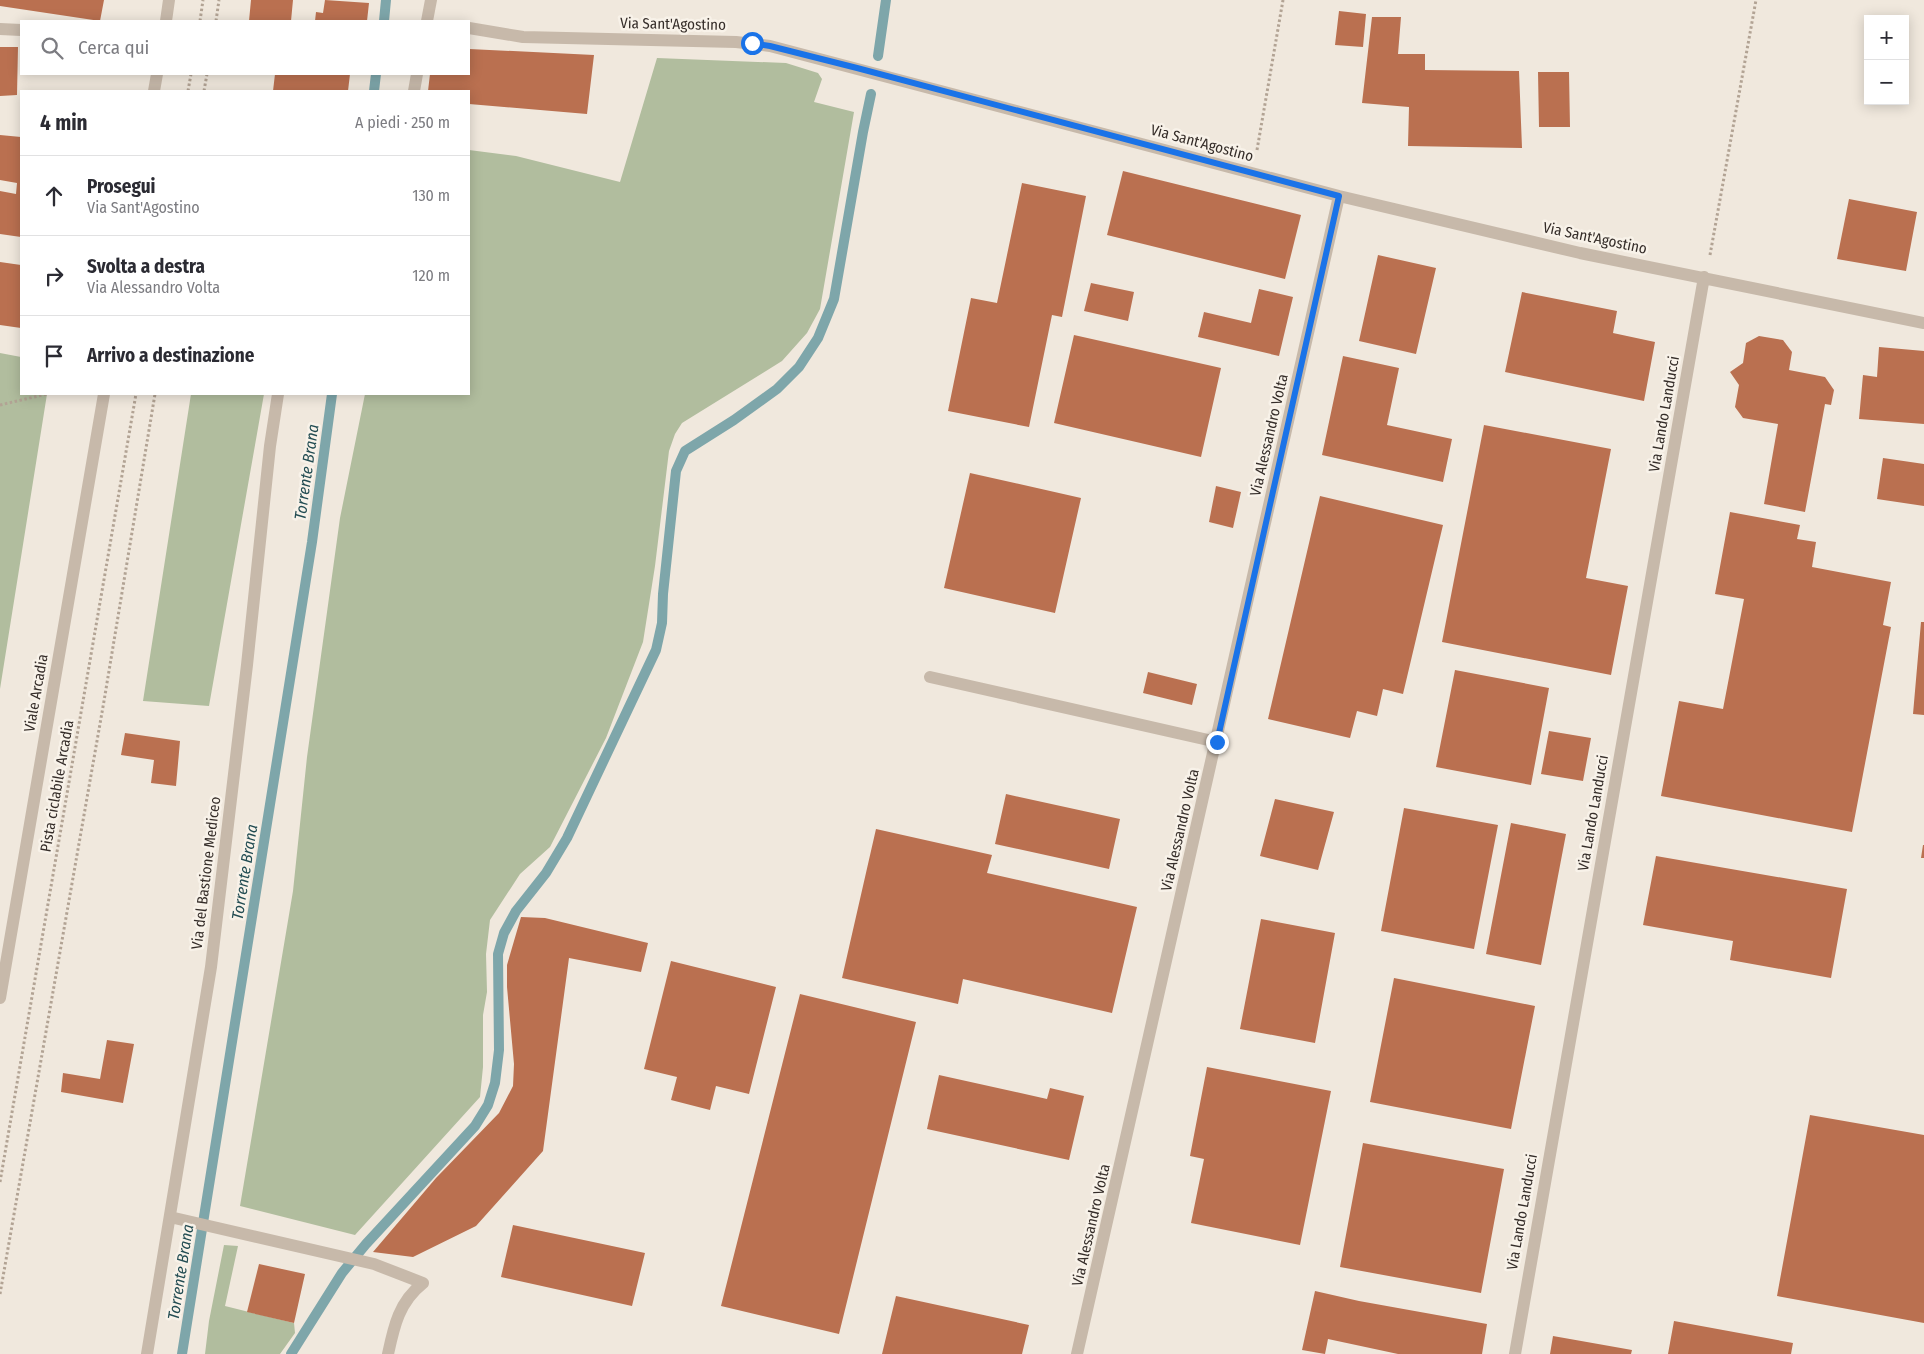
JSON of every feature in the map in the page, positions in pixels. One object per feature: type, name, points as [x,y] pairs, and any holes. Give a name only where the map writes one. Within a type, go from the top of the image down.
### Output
[{"type":"street","points":[[166,20],[169,0]]},
{"type":"street","points":[[429,20],[431,0]]},
{"type":"street","name":"Via Sant'Agostino","points":[[470,28],[523,37],[736,42],[770,46],[1339,196],[1580,253],[1924,322]]},
{"type":"street","points":[[0,29],[20,30]]},
{"type":"street","points":[[154,90],[157,75]]},
{"type":"street","points":[[414,90],[417,75]]},
{"type":"street","name":"Via Alessandro Volta","points":[[1078,1354],[1339,196]]},
{"type":"street","name":"Via Lando Landucci","points":[[1515,1354],[1704,277]]},
{"type":"street","name":"Viale Arcadia","points":[[0,998],[104,395]]},
{"type":"street","name":"Via del Bastione Mediceo","points":[[147,1354],[211,967],[247,665],[270,446],[278,395]]},
{"type":"street","points":[[930,677],[1217,742]]},
{"type":"street","points":[[170,1217],[374,1264],[423,1283],[415,1289],[403,1304],[394,1326],[388,1354]]},
{"type":"path","points":[[200,20],[203,0]]},
{"type":"path","points":[[216,20],[219,0]]},
{"type":"path","points":[[1252,173],[1283,0]]},
{"type":"path","points":[[1704,277],[1715,232],[1756,0]]},
{"type":"path","points":[[188,90],[191,75]]},
{"type":"path","points":[[204,90],[207,75]]},
{"type":"path","points":[[0,405],[43,395]]},
{"type":"path","name":"Pista ciclabile Arcadia","points":[[0,1182],[136,395]]},
{"type":"path","points":[[0,1294],[104,701],[155,395]]},
{"type":"green space","points":[[657,58],[786,63],[818,73],[822,79],[814,102],[854,112],[820,309],[807,333],[782,361],[682,423],[675,434],[669,451],[655,566],[643,642],[606,738],[550,847],[520,874],[490,920],[486,954],[487,992],[483,1015],[483,1067],[480,1097],[355,1235],[240,1206],[293,891],[307,757],[340,518],[365,395],[470,395],[470,150],[516,156],[620,182]]},
{"type":"green space","points":[[0,353],[20,357],[20,395],[47,395],[0,689]]},
{"type":"green space","points":[[191,395],[264,395],[209,706],[143,701]]},
{"type":"green space","points":[[224,1245],[238,1246],[225,1306],[294,1323],[295,1333],[280,1354],[205,1354],[209,1321]]},
{"type":"building","points":[[0,0],[104,0],[100,20],[0,6]]},
{"type":"building","points":[[251,0],[293,0],[291,20],[249,20]]},
{"type":"building","points":[[325,0],[369,3],[367,20],[315,20],[316,12],[323,13]]},
{"type":"building","points":[[1339,11],[1366,14],[1363,47],[1335,45]]},
{"type":"building","points":[[1372,17],[1401,17],[1398,54],[1425,54],[1425,70],[1519,71],[1522,148],[1408,146],[1409,107],[1362,103]]},
{"type":"building","points":[[0,47],[18,47],[17,95],[0,96]]},
{"type":"building","points":[[470,49],[594,55],[587,114],[470,104],[470,90],[428,90],[430,75],[470,75]]},
{"type":"building","points":[[1538,72],[1569,72],[1570,127],[1539,127]]},
{"type":"building","points":[[275,75],[350,75],[348,90],[273,90]]},
{"type":"building","points":[[0,135],[20,137],[20,237],[0,234],[0,191],[16,194],[17,183],[0,180]]},
{"type":"building","points":[[1123,171],[1301,215],[1285,279],[1107,235]]},
{"type":"building","points":[[1022,183],[1086,196],[1062,317],[1052,315],[1029,427],[948,411],[971,298],[997,303]]},
{"type":"building","points":[[1849,199],[1917,212],[1906,271],[1837,259]]},
{"type":"building","points":[[1378,255],[1436,268],[1416,354],[1359,341]]},
{"type":"building","points":[[0,262],[20,265],[20,328],[0,325]]},
{"type":"building","points":[[1091,283],[1134,292],[1128,321],[1084,311]]},
{"type":"building","points":[[1259,289],[1293,297],[1279,356],[1198,337],[1204,312],[1251,323]]},
{"type":"building","points":[[1522,292],[1617,311],[1613,333],[1655,342],[1644,401],[1505,372]]},
{"type":"building","points":[[1074,335],[1221,368],[1201,457],[1054,423]]},
{"type":"building","points":[[1759,336],[1783,340],[1792,352],[1789,370],[1825,377],[1834,390],[1831,405],[1825,404],[1805,512],[1764,504],[1778,424],[1743,418],[1735,407],[1739,385],[1730,372],[1743,363],[1746,343]]},
{"type":"building","points":[[1879,347],[1924,351],[1924,424],[1859,419],[1863,375],[1877,377]]},
{"type":"building","points":[[1343,356],[1399,368],[1387,425],[1452,439],[1443,482],[1322,455]]},
{"type":"building","points":[[1484,425],[1611,449],[1586,578],[1628,586],[1611,675],[1442,642]]},
{"type":"building","points":[[1883,458],[1924,464],[1924,506],[1877,499]]},
{"type":"building","points":[[970,473],[1081,498],[1055,613],[944,588]]},
{"type":"building","points":[[1216,486],[1241,492],[1233,528],[1209,522]]},
{"type":"building","points":[[1320,496],[1443,525],[1403,694],[1383,689],[1377,716],[1357,711],[1350,738],[1268,719]]},
{"type":"building","points":[[1730,512],[1800,525],[1797,539],[1816,542],[1812,567],[1891,582],[1883,625],[1891,627],[1852,832],[1661,796],[1679,701],[1723,709],[1744,599],[1715,594]]},
{"type":"building","points":[[1921,622],[1924,622],[1924,715],[1913,714]]},
{"type":"building","points":[[1455,670],[1549,688],[1531,785],[1436,767]]},
{"type":"building","points":[[1148,672],[1197,684],[1192,705],[1143,693]]},
{"type":"building","points":[[1549,731],[1591,738],[1583,781],[1541,774]]},
{"type":"building","points":[[125,733],[180,741],[176,786],[151,783],[154,760],[121,755]]},
{"type":"building","points":[[1006,794],[1120,819],[1109,869],[995,844]]},
{"type":"building","points":[[1275,799],[1334,812],[1318,870],[1260,856]]},
{"type":"building","points":[[1404,808],[1498,825],[1474,949],[1381,931]]},
{"type":"building","points":[[1511,823],[1566,834],[1541,965],[1486,954]]},
{"type":"building","points":[[876,829],[992,855],[987,873],[1137,907],[1112,1013],[963,979],[958,1004],[842,978]]},
{"type":"building","points":[[1923,845],[1924,858],[1921,858]]},
{"type":"building","points":[[1656,856],[1847,889],[1831,978],[1730,960],[1733,941],[1643,925]]},
{"type":"building","points":[[521,917],[545,918],[648,943],[641,972],[569,958],[543,1151],[476,1226],[413,1257],[373,1252],[436,1178],[499,1113],[513,1086],[514,1064],[507,987],[507,965]]},
{"type":"building","points":[[1261,919],[1335,933],[1315,1043],[1240,1029]]},
{"type":"building","points":[[671,961],[776,987],[749,1094],[716,1086],[710,1110],[671,1100],[677,1077],[644,1069]]},
{"type":"building","points":[[1394,978],[1535,1006],[1511,1129],[1370,1102]]},
{"type":"building","points":[[800,994],[916,1022],[839,1334],[721,1306]]},
{"type":"building","points":[[107,1040],[134,1044],[123,1103],[61,1092],[63,1073],[100,1079]]},
{"type":"building","points":[[1207,1067],[1331,1091],[1300,1245],[1191,1223],[1204,1159],[1190,1156]]},
{"type":"building","points":[[939,1075],[1047,1099],[1050,1088],[1084,1096],[1069,1160],[927,1129]]},
{"type":"building","points":[[1810,1115],[1924,1135],[1924,1323],[1777,1296]]},
{"type":"building","points":[[1363,1143],[1504,1169],[1481,1293],[1340,1267]]},
{"type":"building","points":[[513,1225],[645,1253],[632,1306],[501,1277]]},
{"type":"building","points":[[259,1264],[305,1274],[294,1323],[247,1312]]},
{"type":"building","points":[[1315,1291],[1359,1301],[1487,1324],[1482,1354],[1398,1354],[1328,1339],[1325,1354],[1302,1350]]},
{"type":"building","points":[[896,1296],[1029,1325],[1022,1354],[882,1354]]},
{"type":"building","points":[[1674,1321],[1793,1343],[1791,1354],[1668,1354]]},
{"type":"building","points":[[1553,1336],[1632,1350],[1631,1354],[1550,1354]]},
{"type":"waterway","name":"Torrente Brana","points":[[384,20],[386,0]]},
{"type":"waterway","points":[[878,56],[886,0]]},
{"type":"waterway","name":"Torrente Brana","points":[[374,90],[376,75]]},
{"type":"waterway","points":[[291,1354],[342,1273],[366,1244],[475,1126],[488,1105],[495,1083],[499,1050],[498,954],[504,933],[516,911],[546,873],[567,838],[656,650],[662,623],[663,594],[676,471],[685,451],[734,420],[777,389],[799,367],[818,338],[834,299],[871,94]]},
{"type":"waterway","name":"Torrente Brana","points":[[182,1354],[312,542],[332,395]]},
{"type":"route","points":[[752,43],[857,68],[1339,196],[1217,742]]}]
